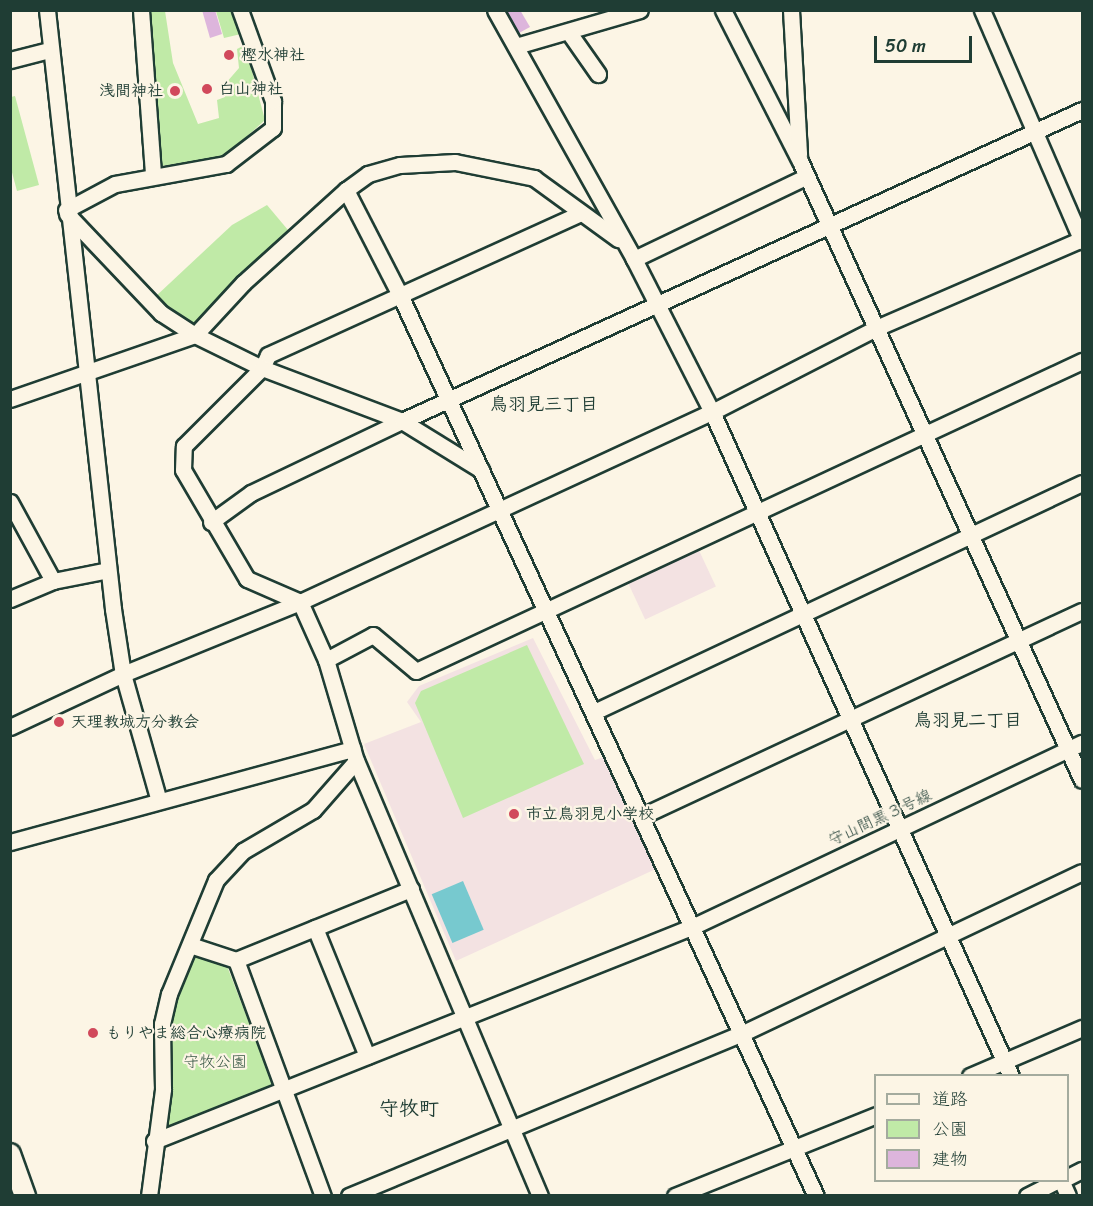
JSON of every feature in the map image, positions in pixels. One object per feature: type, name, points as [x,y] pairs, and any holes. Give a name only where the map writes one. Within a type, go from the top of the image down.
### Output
[{"type":"main road","points":[[10,1154],[25,1196]]},
{"type":"street","points":[[47,10],[49,50],[108,570],[123,674],[159,801]]},
{"type":"street","points":[[141,10],[153,174]]},
{"type":"street","points":[[67,212],[115,184],[153,174],[226,164],[273,128],[273,101],[240,10]]},
{"type":"street","points":[[495,10],[620,240],[634,259],[712,412],[897,830],[1010,1074]]},
{"type":"street","points":[[516,46],[570,34],[640,10]]},
{"type":"street","points":[[723,10],[800,161],[827,226],[1018,641],[1076,746],[1083,780]]},
{"type":"street","points":[[791,10],[800,161]]},
{"type":"street","points":[[10,727],[123,674],[300,602],[712,412],[874,329],[1082,240],[982,10]]},
{"type":"street","points":[[570,34],[598,74]]},
{"type":"street","points":[[10,60],[49,50]]},
{"type":"street","points":[[211,522],[251,493],[448,399],[657,306],[1033,129],[1083,110]]},
{"type":"street","points":[[10,399],[195,335],[243,283],[346,190],[368,174],[400,165],[455,162],[534,178],[579,214],[620,240]]},
{"type":"street","points":[[634,259],[805,177]]},
{"type":"street","points":[[346,190],[400,295],[694,926],[816,1196]]},
{"type":"street","points":[[67,212],[161,313],[195,335],[262,368],[402,421],[481,470]]},
{"type":"street","points":[[540,1196],[354,755],[326,660],[300,602],[247,579],[211,522],[183,470],[184,446],[262,368],[268,355],[579,214]]},
{"type":"street","points":[[326,660],[373,635],[416,671],[1083,361]]},
{"type":"street","points":[[594,712],[1083,483]]},
{"type":"street","points":[[10,502],[54,581]]},
{"type":"street","points":[[10,599],[54,581],[108,570]]},
{"type":"street","points":[[642,816],[1083,611]]},
{"type":"street","name":"守山間黒３号線","points":[[154,1141],[694,926],[1076,746]]},
{"type":"street","points":[[10,842],[159,801],[354,755]]},
{"type":"street","points":[[149,1196],[154,1141],[163,1089],[162,1024],[169,994],[216,880],[243,851],[313,810],[354,755]]},
{"type":"street","points":[[349,1196],[743,1033],[1083,872]]},
{"type":"street","points":[[190,945],[236,960],[411,889]]},
{"type":"street","points":[[315,928],[367,1056]]},
{"type":"street","points":[[236,960],[323,1196]]},
{"type":"street","points":[[975,1074],[1083,1028]]},
{"type":"street","points":[[675,1196],[874,1116]]},
{"type":"street","points":[[1069,1177],[1083,1170]]},
{"type":"street","points":[[1027,1196],[1056,1182]]},
{"type":"street","points":[[1061,1182],[1068,1196]]},
{"type":"shaded area","points":[[696,544],[716,587],[645,620],[625,577]]},
{"type":"shaded area","name":"市立鳥羽見小学校","points":[[533,638],[595,760],[607,756],[658,868],[456,961],[364,744],[421,722],[407,702],[419,686]]},
{"type":"green space","points":[[148,11],[165,11],[173,63],[198,124],[219,118],[217,100],[225,97],[226,83],[239,68],[237,49],[245,45],[265,120],[223,158],[161,166]]},
{"type":"green space","points":[[216,11],[233,11],[241,34],[224,38]]},
{"type":"green space","points":[[15,96],[39,185],[17,191],[10,165],[11,97]]},
{"type":"green space","points":[[267,205],[288,230],[196,325],[155,297],[232,225]]},
{"type":"green space","points":[[527,645],[584,764],[463,818],[415,703],[421,691]]},
{"type":"green space","name":"守牧公園","points":[[195,953],[227,966],[272,1082],[268,1090],[170,1131],[162,1127],[170,1006]]},
{"type":"water","points":[[463,881],[484,930],[452,943],[432,894]]},
{"type":"building","points":[[202,10],[215,10],[222,34],[210,38]]},
{"type":"building","points":[[506,10],[520,10],[530,27],[519,33]]},
{"type":"place","name":"樫水神社","points":[[229,55]]},
{"type":"place","name":"白山神社","points":[[207,89]]},
{"type":"place","name":"浅間神社","points":[[175,91]]},
{"type":"place","name":"天理教城方分教会","points":[[59,722]]},
{"type":"place","name":"市立鳥羽見小学校","points":[[514,814]]},
{"type":"place","name":"もりやま総合心療病院","points":[[93,1033]]},
{"type":"district","name":"鳥羽見三丁目","points":[[544,404]]},
{"type":"district","name":"鳥羽見二丁目","points":[[968,720]]},
{"type":"district","name":"守牧町","points":[[409,1108]]}]
